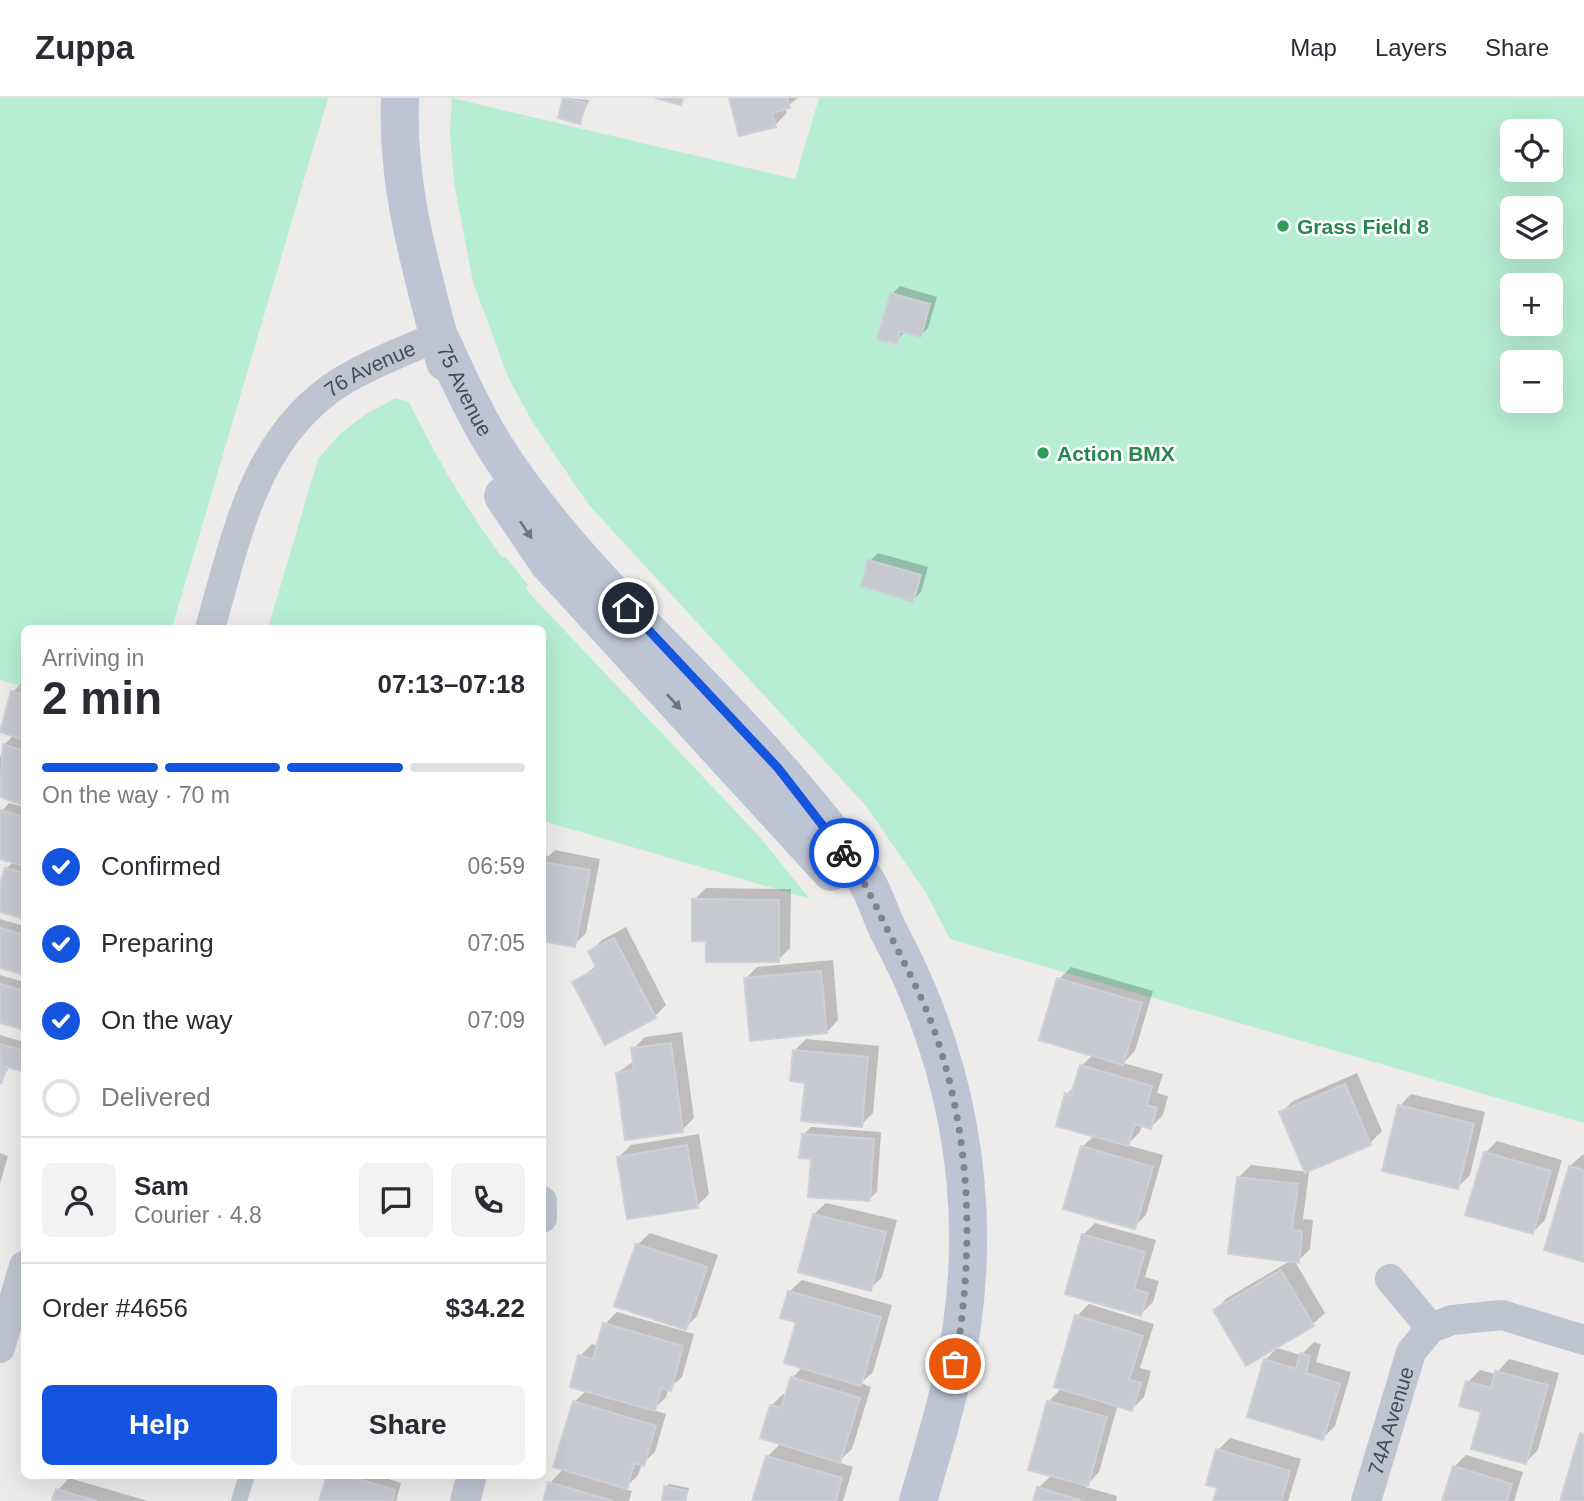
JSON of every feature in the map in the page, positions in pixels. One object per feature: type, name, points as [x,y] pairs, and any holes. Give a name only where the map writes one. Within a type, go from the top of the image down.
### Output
[{"type":"street","name":"76 Avenue","points":[[211,625],[256,479],[273,447],[290,425],[342,381],[439,336],[414,248],[404,192],[398,136],[400,98]]},
{"type":"street","name":"75 Avenue","points":[[439,336],[496,449],[528,491],[660,643],[778,768],[866,881],[888,931],[905,961],[936,1036],[954,1097],[964,1150],[968,1204],[962,1323],[952,1384],[918,1501]]},
{"type":"street","points":[[0,1348],[5,1312],[21,1273]]},
{"type":"street","points":[[1391,1279],[1431,1328],[1452,1320],[1502,1315],[1584,1340]]},
{"type":"street","name":"74A Avenue","points":[[1367,1501],[1411,1352],[1431,1328]]},
{"type":"street","points":[[465,1501],[471,1479]]},
{"type":"lane","points":[[239,1501],[246,1479]]},
{"type":"green space","points":[[0,98],[328,98],[173,625],[21,625],[21,686],[0,680]]},
{"type":"green space","points":[[452,98],[795,179],[819,98],[1584,98],[1584,1123],[950,939],[926,893],[866,806],[588,504],[532,421],[508,377],[473,282],[454,183],[450,132]]},
{"type":"green space","points":[[396,398],[409,402],[464,501],[502,558],[505,556],[528,585],[526,588],[532,596],[758,835],[810,899],[546,822],[546,625],[269,625],[318,459],[340,434],[366,414]]},
{"type":"building","points":[[563,98],[586,103],[580,124],[558,118]]},
{"type":"building","points":[[655,98],[683,98],[681,105]]},
{"type":"building","points":[[729,98],[787,98],[790,108],[772,113],[776,127],[739,136]]},
{"type":"building","points":[[890,293],[930,304],[921,337],[900,331],[897,344],[877,339]]},
{"type":"building","points":[[868,560],[921,575],[913,602],[861,586]]},
{"type":"building","points":[[11,691],[21,694],[21,739],[0,732]]},
{"type":"building","points":[[3,744],[21,750],[21,804],[0,797]]},
{"type":"building","points":[[0,810],[21,816],[21,865],[0,859]]},
{"type":"building","points":[[546,863],[590,870],[575,947],[546,942]]},
{"type":"building","points":[[5,868],[21,872],[21,918],[0,912],[0,885]]},
{"type":"building","points":[[692,899],[779,900],[779,962],[706,962],[706,941],[692,941]]},
{"type":"building","points":[[0,928],[21,934],[21,974],[0,968]]},
{"type":"building","points":[[614,938],[656,1018],[605,1045],[572,982],[597,969],[588,951]]},
{"type":"building","points":[[821,971],[827,1033],[750,1041],[744,978]]},
{"type":"building","points":[[1057,978],[1142,1003],[1123,1065],[1039,1040]]},
{"type":"building","points":[[0,984],[21,990],[21,1029],[0,1023]]},
{"type":"building","points":[[671,1043],[683,1132],[625,1140],[616,1073],[634,1070],[631,1048]]},
{"type":"building","points":[[0,1044],[21,1050],[21,1071],[6,1067],[1,1084]]},
{"type":"building","points":[[793,1050],[868,1057],[862,1127],[801,1121],[805,1083],[790,1081]]},
{"type":"building","points":[[1080,1065],[1152,1086],[1147,1105],[1157,1108],[1151,1129],[1135,1124],[1128,1146],[1056,1126],[1065,1093],[1071,1095]]},
{"type":"building","points":[[1345,1084],[1371,1145],[1305,1173],[1279,1112]]},
{"type":"building","points":[[1398,1105],[1474,1124],[1458,1189],[1382,1171]]},
{"type":"building","points":[[802,1134],[874,1139],[870,1201],[808,1197],[811,1159],[799,1158]]},
{"type":"building","points":[[687,1145],[698,1208],[627,1219],[617,1157]]},
{"type":"building","points":[[1081,1146],[1153,1167],[1135,1229],[1063,1209]]},
{"type":"building","points":[[1484,1152],[1551,1171],[1533,1234],[1465,1215]]},
{"type":"building","points":[[1569,1166],[1584,1170],[1584,1262],[1544,1250]]},
{"type":"building","points":[[1237,1177],[1298,1184],[1292,1230],[1302,1231],[1299,1263],[1228,1254]]},
{"type":"building","points":[[813,1214],[886,1232],[871,1291],[798,1272]]},
{"type":"building","points":[[1082,1234],[1145,1252],[1134,1289],[1148,1293],[1141,1316],[1065,1294]]},
{"type":"building","points":[[636,1244],[707,1267],[686,1330],[614,1306]]},
{"type":"building","points":[[1281,1270],[1314,1326],[1246,1366],[1213,1310]]},
{"type":"building","points":[[788,1291],[881,1317],[861,1386],[784,1363],[796,1322],[780,1318]]},
{"type":"building","points":[[1075,1315],[1143,1336],[1129,1380],[1141,1383],[1132,1411],[1054,1387]]},
{"type":"building","points":[[603,1323],[683,1346],[671,1391],[661,1388],[655,1411],[570,1387],[578,1355],[593,1359]]},
{"type":"building","points":[[1300,1353],[1310,1356],[1306,1373],[1340,1384],[1323,1440],[1247,1417],[1264,1359],[1296,1369]]},
{"type":"building","points":[[1495,1371],[1548,1385],[1526,1464],[1471,1449],[1481,1412],[1459,1406],[1466,1381],[1491,1388]]},
{"type":"building","points":[[791,1377],[860,1398],[840,1463],[760,1438],[770,1405],[781,1408]]},
{"type":"building","points":[[573,1401],[656,1426],[644,1466],[634,1463],[627,1489],[553,1467]]},
{"type":"building","points":[[1047,1401],[1107,1417],[1088,1486],[1028,1470]]},
{"type":"building","points":[[1580,1433],[1584,1434],[1584,1501],[1560,1501]]},
{"type":"building","points":[[1216,1449],[1290,1471],[1281,1501],[1213,1501],[1217,1488],[1206,1485]]},
{"type":"building","points":[[766,1456],[842,1478],[836,1501],[752,1501]]},
{"type":"building","points":[[1453,1466],[1512,1484],[1507,1501],[1442,1501]]},
{"type":"building","points":[[326,1479],[358,1479],[395,1490],[392,1501],[319,1501]]},
{"type":"building","points":[[548,1482],[613,1501],[543,1501]]},
{"type":"building","points":[[664,1486],[687,1491],[685,1501],[662,1501]]},
{"type":"building","points":[[1037,1487],[1083,1501],[1033,1501]]},
{"type":"building","points":[[56,1489],[97,1501],[52,1501]]},
{"type":"way so far","points":[[844,853],[866,881],[888,931],[905,961],[936,1036],[954,1097],[964,1150],[968,1204],[967,1265],[955,1364]]},
{"type":"place","name":"Grass Field 8","points":[[1283,226]]},
{"type":"place","name":"Action BMX","points":[[1043,453]]},
{"type":"route","points":[[628,608],[778,768],[844,853]]}]
